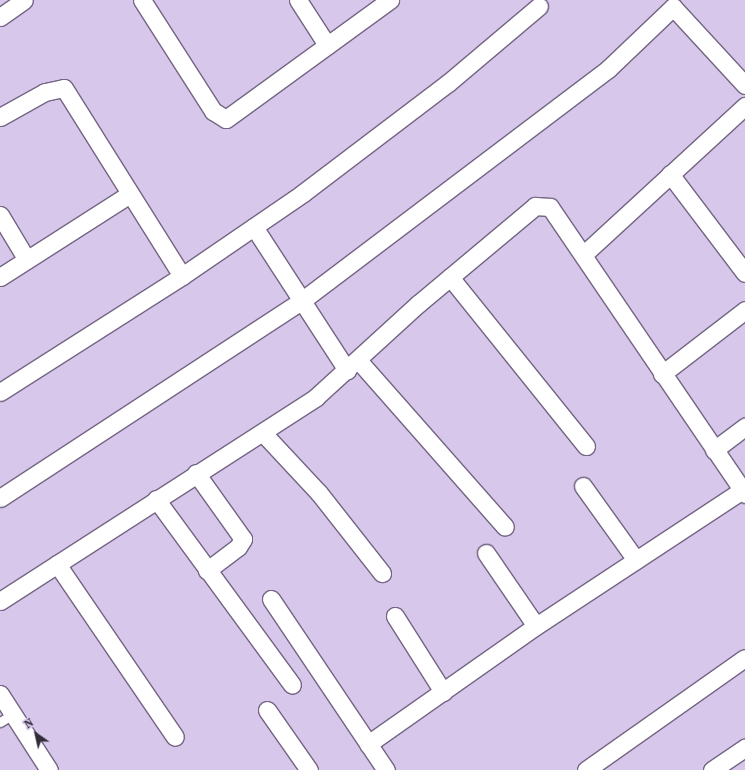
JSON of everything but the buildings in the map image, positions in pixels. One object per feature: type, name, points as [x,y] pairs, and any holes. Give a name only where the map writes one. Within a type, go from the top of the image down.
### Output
[{"type":"street","points":[[0,18],[24,0]]},
{"type":"street","points":[[142,0],[214,111],[226,119],[390,0]]},
{"type":"street","points":[[298,0],[328,45]]},
{"type":"street","points":[[0,498],[300,302],[608,69],[673,2],[745,85]]},
{"type":"street","points":[[0,392],[182,276],[254,227],[442,88],[539,6]]},
{"type":"street","points":[[0,117],[45,92],[64,88],[182,276]]},
{"type":"street","points":[[584,254],[745,106]]},
{"type":"street","points":[[670,174],[745,273]]},
{"type":"street","points":[[0,277],[130,194]]},
{"type":"street","points":[[0,602],[196,473],[263,432],[316,397],[450,277],[535,206],[550,207],[584,254],[662,374],[744,492],[636,560],[536,626],[368,744]]},
{"type":"street","points":[[0,215],[27,260]]},
{"type":"street","points":[[254,227],[300,302],[352,365],[505,527]]},
{"type":"street","points":[[450,277],[586,446]]},
{"type":"street","points":[[662,374],[745,310]]},
{"type":"street","points":[[714,450],[745,427]]},
{"type":"street","points":[[263,432],[319,493],[382,573]]},
{"type":"street","points":[[196,473],[243,539],[238,547],[207,570]]},
{"type":"street","points":[[584,486],[636,560]]},
{"type":"street","points":[[156,499],[292,685]]},
{"type":"street","points":[[486,553],[536,626]]},
{"type":"street","points":[[58,564],[175,737]]},
{"type":"street","points":[[271,599],[386,770]]},
{"type":"street","points":[[395,616],[443,692]]},
{"type":"street","points":[[586,770],[745,658]]},
{"type":"street","points":[[0,694],[6,718],[49,770]]},
{"type":"street","points":[[267,710],[308,770]]},
{"type":"street","points":[[712,770],[745,748]]}]
